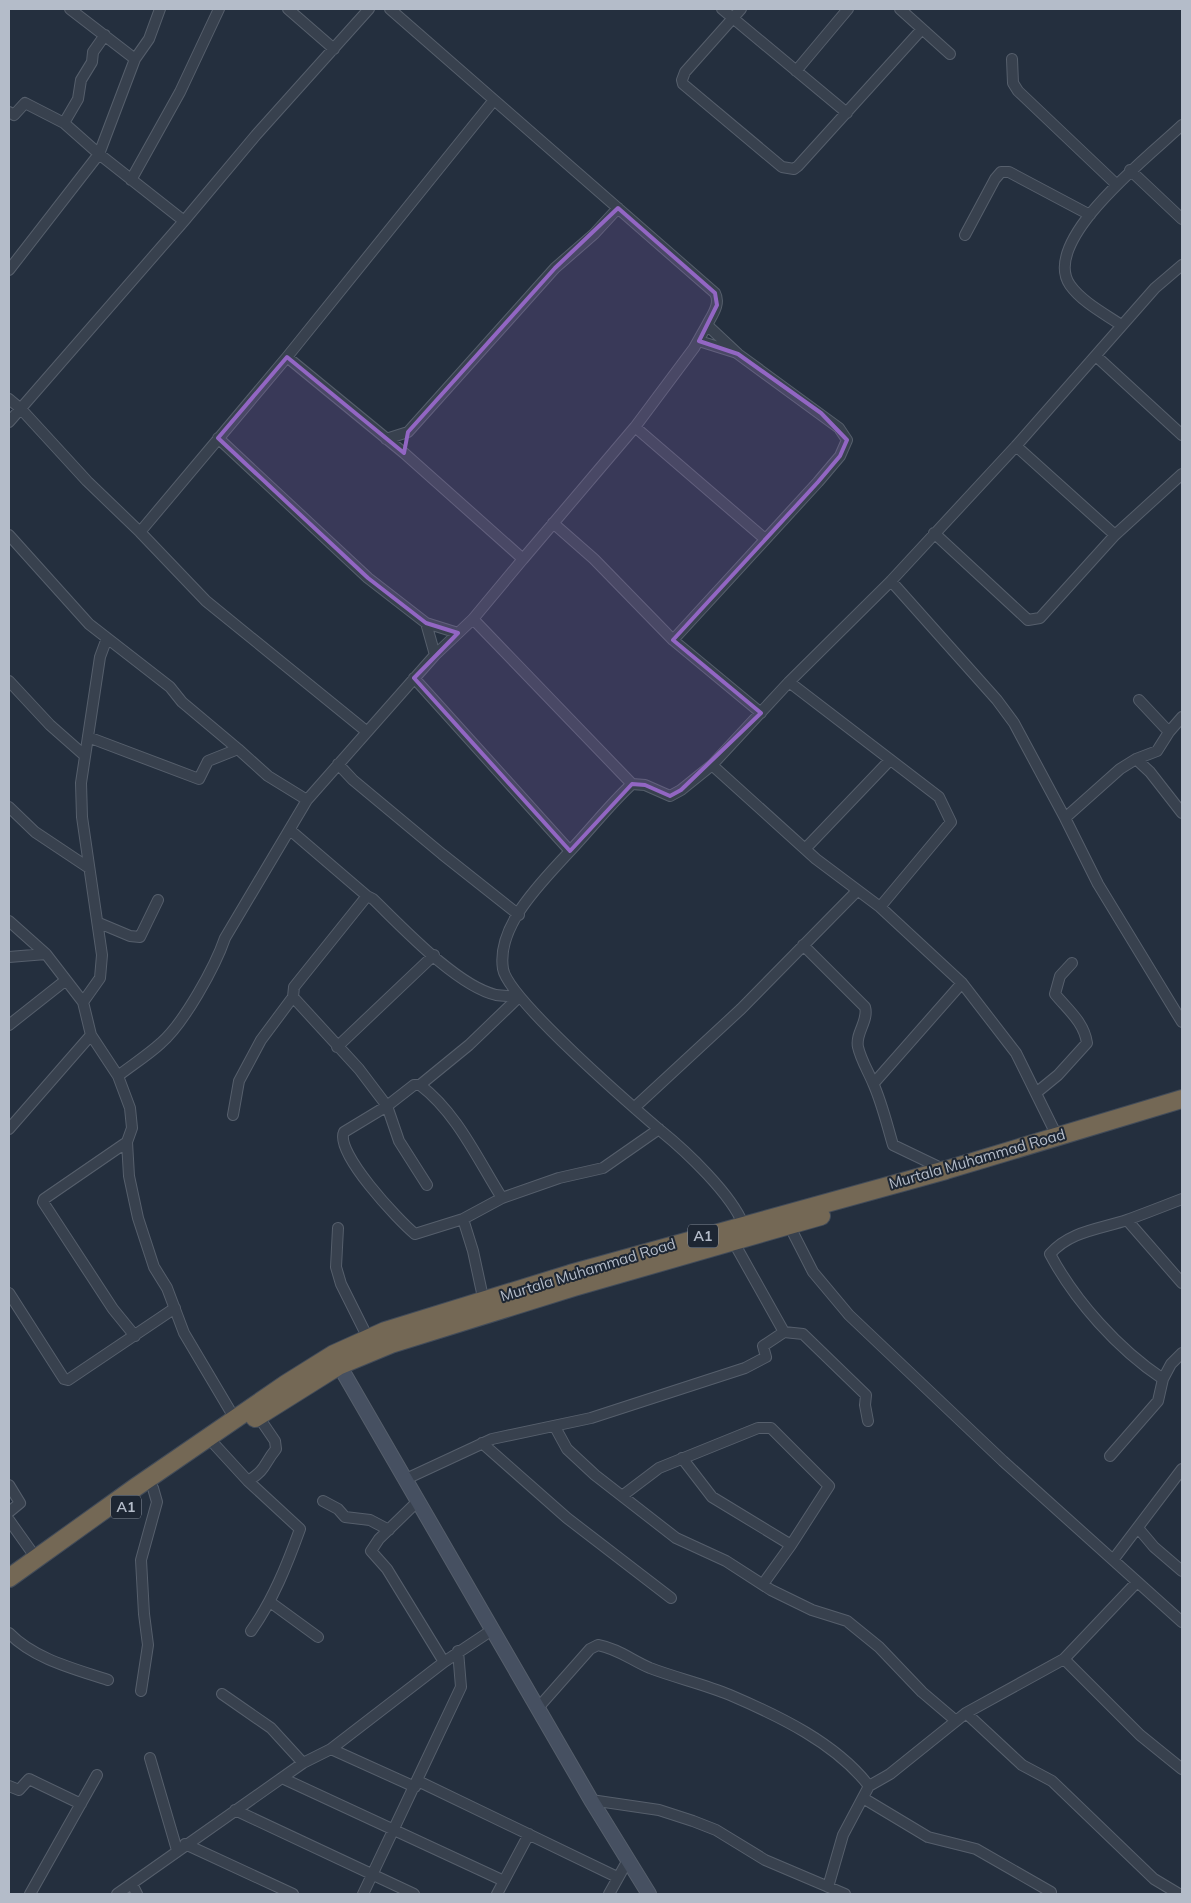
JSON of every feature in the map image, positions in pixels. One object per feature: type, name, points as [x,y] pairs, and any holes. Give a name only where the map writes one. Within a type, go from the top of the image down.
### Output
[{"type":"highway","name":"Murtala Muhammad Road","points":[[672,1251],[733,1241],[789,1225],[1024,1152],[1057,1136],[1182,1099]]},
{"type":"highway","name":"Murtala Muhammad Road","points":[[245,1419],[368,1338],[484,1302],[572,1280],[672,1251],[743,1224],[946,1170],[1182,1112]]},
{"type":"highway","name":"Murtala Muhammad Road","points":[[336,1360],[391,1344],[572,1280]]},
{"type":"highway","name":"A1","points":[[9,1591],[215,1445],[245,1419]]},
{"type":"highway","name":"A1","points":[[9,1578],[36,1558],[245,1419]]},
{"type":"street","points":[[70,9],[135,59]]},
{"type":"street","points":[[9,270],[99,154],[135,59],[149,39],[160,9]]},
{"type":"street","points":[[131,180],[180,92],[218,9]]},
{"type":"street","points":[[288,9],[334,48]]},
{"type":"street","points":[[9,422],[184,221],[256,135],[369,9]]},
{"type":"street","points":[[118,1076],[162,1042],[186,1010],[216,963],[225,938],[307,800],[435,655],[473,619],[635,427],[699,341],[717,305],[718,298],[715,293],[390,9]]},
{"type":"street","points":[[722,9],[847,113]]},
{"type":"street","points":[[741,9],[685,72],[682,80],[690,90],[782,167],[794,169],[922,29]]},
{"type":"street","points":[[796,71],[848,9]]},
{"type":"street","points":[[900,9],[950,54]]},
{"type":"street","points":[[64,123],[78,99],[81,80],[92,62],[93,52],[105,35]]},
{"type":"street","points":[[1012,59],[1013,84],[1018,91],[1116,184]]},
{"type":"street","points":[[140,532],[443,167],[494,100]]},
{"type":"street","points":[[9,112],[14,115],[25,102],[64,123],[99,154],[184,221]]},
{"type":"street","points":[[1121,325],[1084,299],[1070,284],[1065,271],[1065,258],[1073,240],[1090,215],[1116,184],[1182,125]]},
{"type":"street","points":[[1130,170],[1182,219]]},
{"type":"street","points":[[965,235],[995,179],[1001,172],[1009,172],[1090,215]]},
{"type":"street","points":[[386,439],[408,432],[555,268],[594,234],[618,208]]},
{"type":"street","points":[[473,619],[632,784],[645,785],[670,796],[682,790],[712,765],[789,682],[891,580],[1016,446],[1121,325],[1163,280],[1182,265]]},
{"type":"street","points":[[672,640],[840,456],[847,440],[838,428],[821,413],[738,354],[707,325]]},
{"type":"street","points":[[699,341],[738,354]]},
{"type":"street","points":[[1096,356],[1182,435]]},
{"type":"street","points":[[287,357],[404,453],[523,559]]},
{"type":"street","points":[[9,399],[21,409],[87,481],[140,532],[206,601],[366,731]]},
{"type":"street","points":[[635,427],[765,540]]},
{"type":"street","points":[[404,453],[408,432]]},
{"type":"street","points":[[218,438],[368,578],[426,623],[458,633]]},
{"type":"street","points":[[1016,446],[1115,535]]},
{"type":"street","points":[[934,534],[1028,620],[1040,618],[1115,535],[1182,474]]},
{"type":"street","points":[[553,523],[594,559],[672,640],[762,713]]},
{"type":"street","points":[[9,535],[89,624],[170,687],[182,702],[268,776],[307,800]]},
{"type":"street","points":[[891,580],[997,700],[1014,723],[1098,884],[1182,1022]]},
{"type":"street","points":[[426,623],[435,655]]},
{"type":"street","points":[[83,1002],[100,978],[102,955],[99,923],[82,818],[81,783],[100,657],[107,638]]},
{"type":"street","points":[[414,678],[570,851]]},
{"type":"street","points":[[9,681],[50,725],[84,755]]},
{"type":"street","points":[[789,682],[939,797],[951,822],[880,906]]},
{"type":"street","points":[[1139,700],[1169,732]]},
{"type":"street","points":[[1150,772],[1158,751],[1169,732],[1182,717]]},
{"type":"street","points":[[88,737],[199,779],[208,761],[238,749]]},
{"type":"street","points":[[1065,818],[1120,769],[1136,759],[1158,751]]},
{"type":"street","points":[[1136,759],[1150,772],[1182,813]]},
{"type":"street","points":[[804,849],[890,760]]},
{"type":"street","points":[[338,764],[353,780],[519,915]]},
{"type":"street","points":[[712,765],[804,849],[857,891],[880,906],[962,983],[1016,1053],[1057,1136]]},
{"type":"street","points":[[632,784],[614,801],[537,886],[503,946],[503,970],[519,997],[582,1060],[683,1149],[738,1211],[743,1224]]},
{"type":"street","points":[[9,807],[35,832],[89,868]]},
{"type":"street","points":[[290,830],[367,896],[373,899],[434,955],[466,980],[495,995],[519,997]]},
{"type":"street","points":[[634,1107],[741,1009],[857,891]]},
{"type":"street","points":[[233,1115],[239,1081],[261,1040],[293,997],[294,987],[367,896]]},
{"type":"street","points":[[99,923],[130,936],[140,937],[158,900]]},
{"type":"street","points":[[9,921],[46,954],[83,1002],[91,1035],[118,1076],[130,1108],[132,1128],[127,1142],[129,1176],[138,1218],[154,1267],[167,1288],[184,1333],[245,1419],[275,1441],[276,1449],[268,1459],[265,1469],[248,1481]]},
{"type":"street","points":[[804,945],[864,1007],[866,1013],[857,1036],[858,1046],[861,1059],[874,1083],[893,1145],[946,1170]]},
{"type":"street","points":[[9,957],[46,954]]},
{"type":"street","points":[[337,1047],[434,955]]},
{"type":"street","points":[[1036,1092],[1058,1076],[1087,1043],[1085,1031],[1080,1022],[1055,994],[1060,976],[1072,963]]},
{"type":"street","points":[[9,1024],[66,980]]},
{"type":"street","points":[[874,1083],[962,983]]},
{"type":"street","points":[[293,997],[359,1069],[387,1106],[399,1141],[427,1185]]},
{"type":"street","points":[[420,1085],[482,1032],[519,997]]},
{"type":"street","points":[[9,1128],[91,1035]]},
{"type":"street","points":[[502,1198],[463,1134],[436,1096],[420,1085],[414,1085],[387,1106],[344,1132],[342,1142],[352,1162],[395,1216],[415,1234],[463,1219],[502,1198],[559,1178],[603,1168],[659,1129]]},
{"type":"street","points":[[127,1142],[44,1199],[43,1202],[113,1309],[135,1336]]},
{"type":"street","points":[[1163,1379],[1141,1364],[1098,1321],[1059,1272],[1050,1254],[1058,1244],[1075,1235],[1127,1220],[1182,1198]]},
{"type":"street","points":[[463,1219],[473,1251],[484,1302]]},
{"type":"street","points":[[1127,1220],[1182,1283]]},
{"type":"street","points":[[789,1225],[813,1272],[849,1315],[1003,1461],[1182,1622]]},
{"type":"street","points":[[338,1228],[336,1266],[341,1284],[368,1338]]},
{"type":"street","points":[[733,1241],[784,1332]]},
{"type":"street","points":[[9,1293],[64,1379],[68,1380],[175,1308]]},
{"type":"street","points":[[406,1479],[492,1439],[591,1418],[744,1368],[766,1357],[764,1346],[784,1332],[803,1334],[866,1395],[868,1421]]},
{"type":"street","points":[[1110,1456],[1158,1401],[1163,1379],[1171,1364],[1182,1353]]},
{"type":"street","points":[[336,1360],[419,1500],[591,1800],[649,1894]]},
{"type":"street","points":[[555,1427],[567,1449],[622,1496],[676,1538],[726,1560],[763,1584],[812,1610],[846,1621],[879,1648],[922,1692],[955,1720]]},
{"type":"street","points":[[622,1496],[659,1468],[758,1428],[771,1428],[830,1486],[763,1584]]},
{"type":"street","points":[[482,1443],[567,1518],[671,1598]]},
{"type":"street","points":[[215,1445],[248,1481],[300,1528],[286,1567],[270,1602],[251,1632]]},
{"type":"street","points":[[682,1458],[712,1497],[791,1545]]},
{"type":"street","points":[[1113,1560],[1182,1469]]},
{"type":"street","points":[[9,1485],[20,1503],[9,1512]]},
{"type":"street","points":[[141,1691],[148,1645],[141,1560],[157,1502],[153,1488]]},
{"type":"street","points":[[419,1500],[379,1539],[371,1551],[387,1569],[444,1662]]},
{"type":"street","points":[[323,1501],[338,1509],[345,1517],[370,1520],[389,1530]]},
{"type":"street","points":[[9,1520],[36,1558]]},
{"type":"street","points":[[1138,1528],[1154,1547],[1182,1571]]},
{"type":"street","points":[[828,1887],[843,1835],[869,1786],[890,1774],[955,1720],[1064,1659],[1137,1582]]},
{"type":"street","points":[[270,1602],[318,1637]]},
{"type":"street","points":[[117,1894],[303,1763],[331,1749],[458,1651],[492,1630]]},
{"type":"street","points":[[9,1632],[26,1647],[49,1659],[108,1680]]},
{"type":"street","points":[[538,1709],[590,1649],[598,1645],[613,1648],[648,1667],[728,1694],[778,1718],[832,1750],[857,1770],[869,1786]]},
{"type":"street","points":[[363,1894],[461,1687],[458,1651]]},
{"type":"street","points":[[1064,1659],[1140,1735],[1182,1770]]},
{"type":"street","points":[[222,1694],[271,1728],[303,1763]]},
{"type":"street","points":[[966,1713],[1022,1764],[1052,1781],[1154,1879],[1179,1894]]},
{"type":"street","points":[[331,1749],[529,1834],[617,1877]]},
{"type":"street","points":[[150,1758],[181,1848],[294,1894]]},
{"type":"street","points":[[30,1894],[97,1775]]},
{"type":"street","points":[[282,1778],[504,1881]]},
{"type":"street","points":[[9,1786],[20,1790],[29,1779],[81,1804]]},
{"type":"street","points":[[863,1798],[928,1837],[976,1850],[1050,1892]]},
{"type":"street","points":[[591,1800],[659,1810],[694,1821],[716,1830],[765,1860],[845,1894]]},
{"type":"street","points":[[235,1810],[414,1894]]},
{"type":"street","points":[[497,1894],[529,1834]]},
{"type":"street","points":[[609,1894],[628,1860]]},
{"type":"street","points":[[132,1884],[137,1894]]},
{"type":"highlighted area","points":[[618,208],[715,293],[717,305],[699,341],[738,354],[821,413],[847,440],[840,456],[818,482],[673,640],[761,713],[681,790],[670,796],[645,785],[632,784],[570,851],[414,678],[458,633],[426,623],[368,578],[218,438],[287,357],[404,453],[408,432],[555,268]]}]
